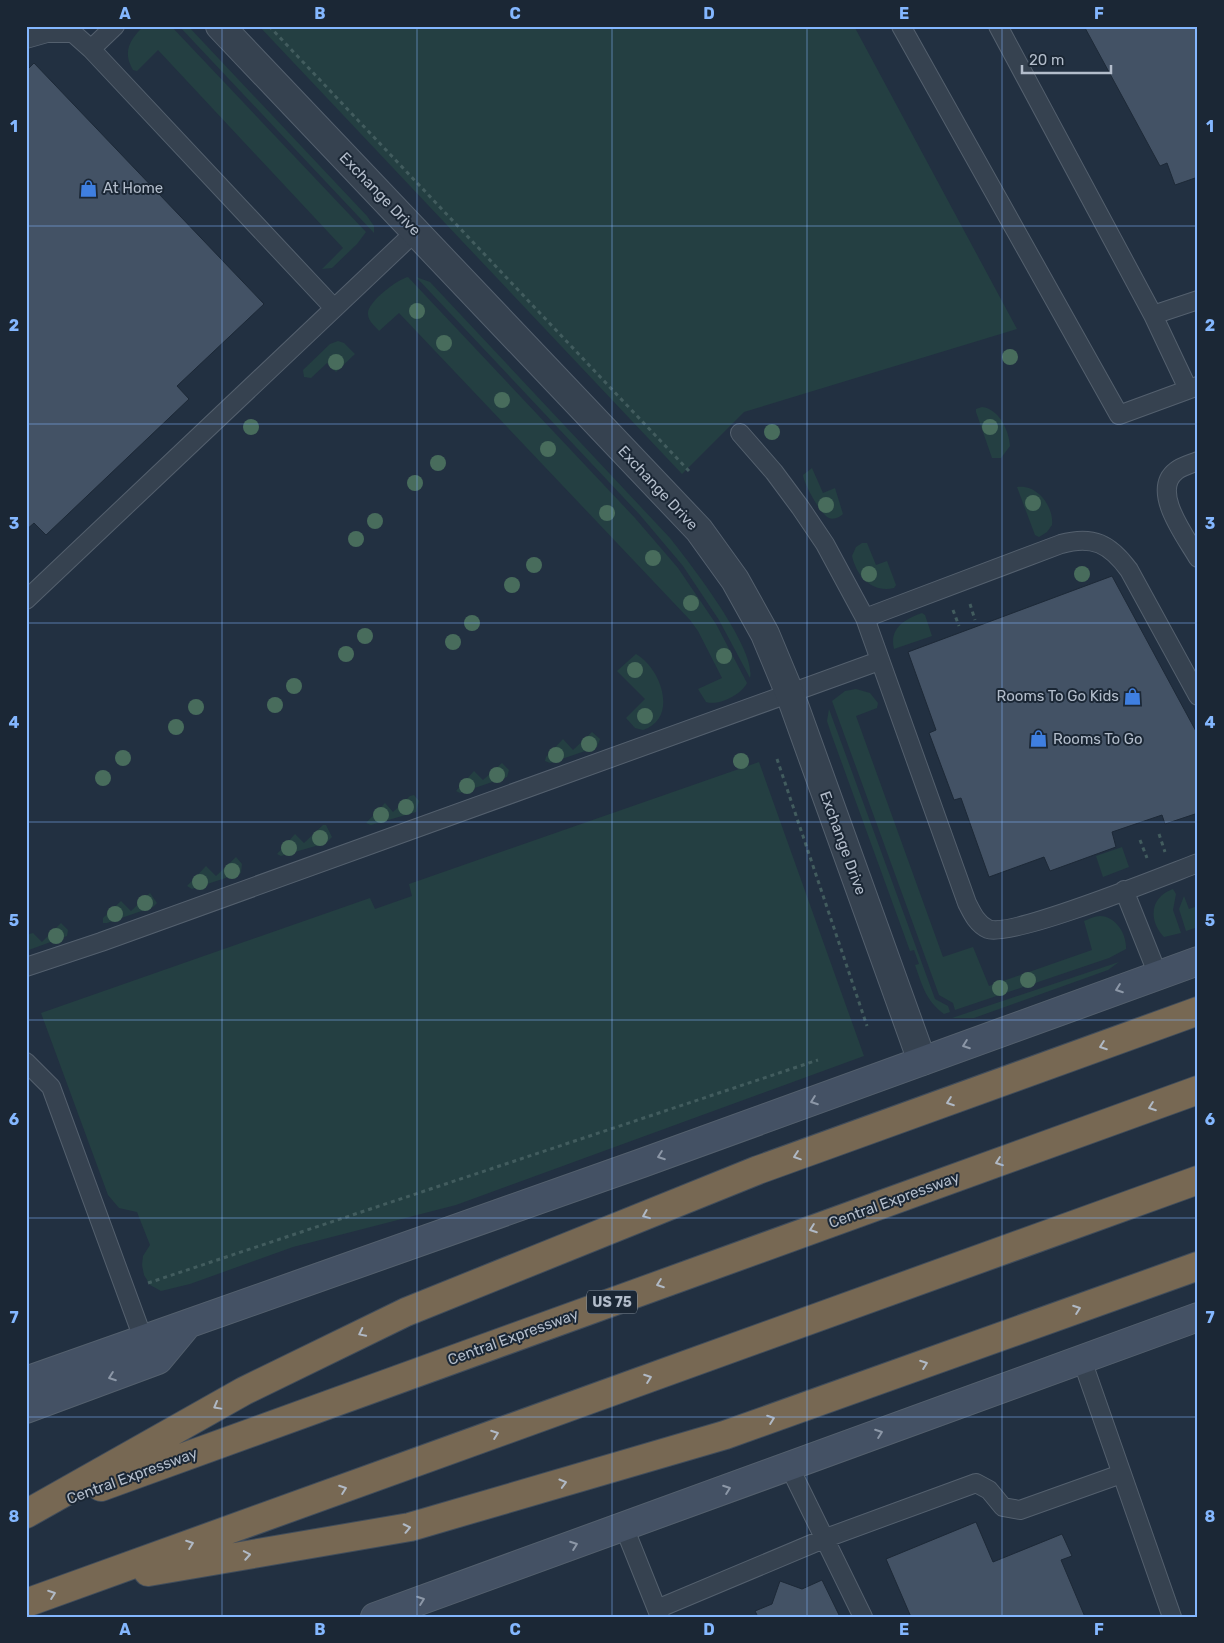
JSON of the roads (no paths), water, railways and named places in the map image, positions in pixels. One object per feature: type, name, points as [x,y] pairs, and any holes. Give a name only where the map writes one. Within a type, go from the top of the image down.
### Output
[{"type":"highway","points":[[26,1514],[244,1391],[406,1312],[758,1170],[1198,1011]]},
{"type":"highway","name":"Central Expressway","points":[[26,1514],[1198,1090]]},
{"type":"highway","points":[[26,1603],[1198,1180]]},
{"type":"highway","points":[[78,1584],[410,1527],[725,1436],[1198,1266]]},
{"type":"main road","points":[[26,1381],[642,1164],[1198,961]]},
{"type":"main road","points":[[375,1617],[1198,1318]]},
{"type":"main road","points":[[26,1409],[158,1360],[187,1325]]},
{"type":"street","name":"Exchange Drive","points":[[220,26],[698,530],[735,580],[756,619],[790,694],[922,1061]]},
{"type":"lane","points":[[91,49],[115,26]]},
{"type":"lane","points":[[901,26],[1119,414],[1193,387],[998,26]]},
{"type":"lane","points":[[26,39],[46,33],[73,33],[91,49],[334,308]]},
{"type":"lane","points":[[26,600],[416,231]]},
{"type":"lane","points":[[1154,316],[1198,300]]},
{"type":"lane","points":[[740,433],[774,472],[800,507],[825,544],[865,618],[878,661],[967,903],[982,925],[989,929],[1000,930],[1016,927],[1198,863]]},
{"type":"lane","points":[[1198,461],[1176,471],[1166,487],[1170,508],[1198,558]]},
{"type":"lane","points":[[865,618],[1061,544],[1082,540],[1092,541],[1104,545],[1118,555],[1129,570],[1198,696]]},
{"type":"lane","points":[[26,967],[101,942],[878,661]]},
{"type":"lane","points":[[1124,890],[1158,976]]},
{"type":"lane","points":[[26,1062],[51,1087],[144,1341]]},
{"type":"lane","points":[[1082,1360],[1120,1474],[1172,1617]]},
{"type":"lane","points":[[789,1466],[826,1538],[863,1617]]},
{"type":"lane","points":[[624,1527],[658,1613],[826,1538],[976,1483],[989,1490],[1003,1507],[1020,1510],[1120,1474]]},
{"type":"place","name":"At Home","points":[[89,188]]},
{"type":"place","name":"Rooms To Go Kids","points":[[1133,696]]},
{"type":"place","name":"Rooms To Go","points":[[1039,739]]}]
